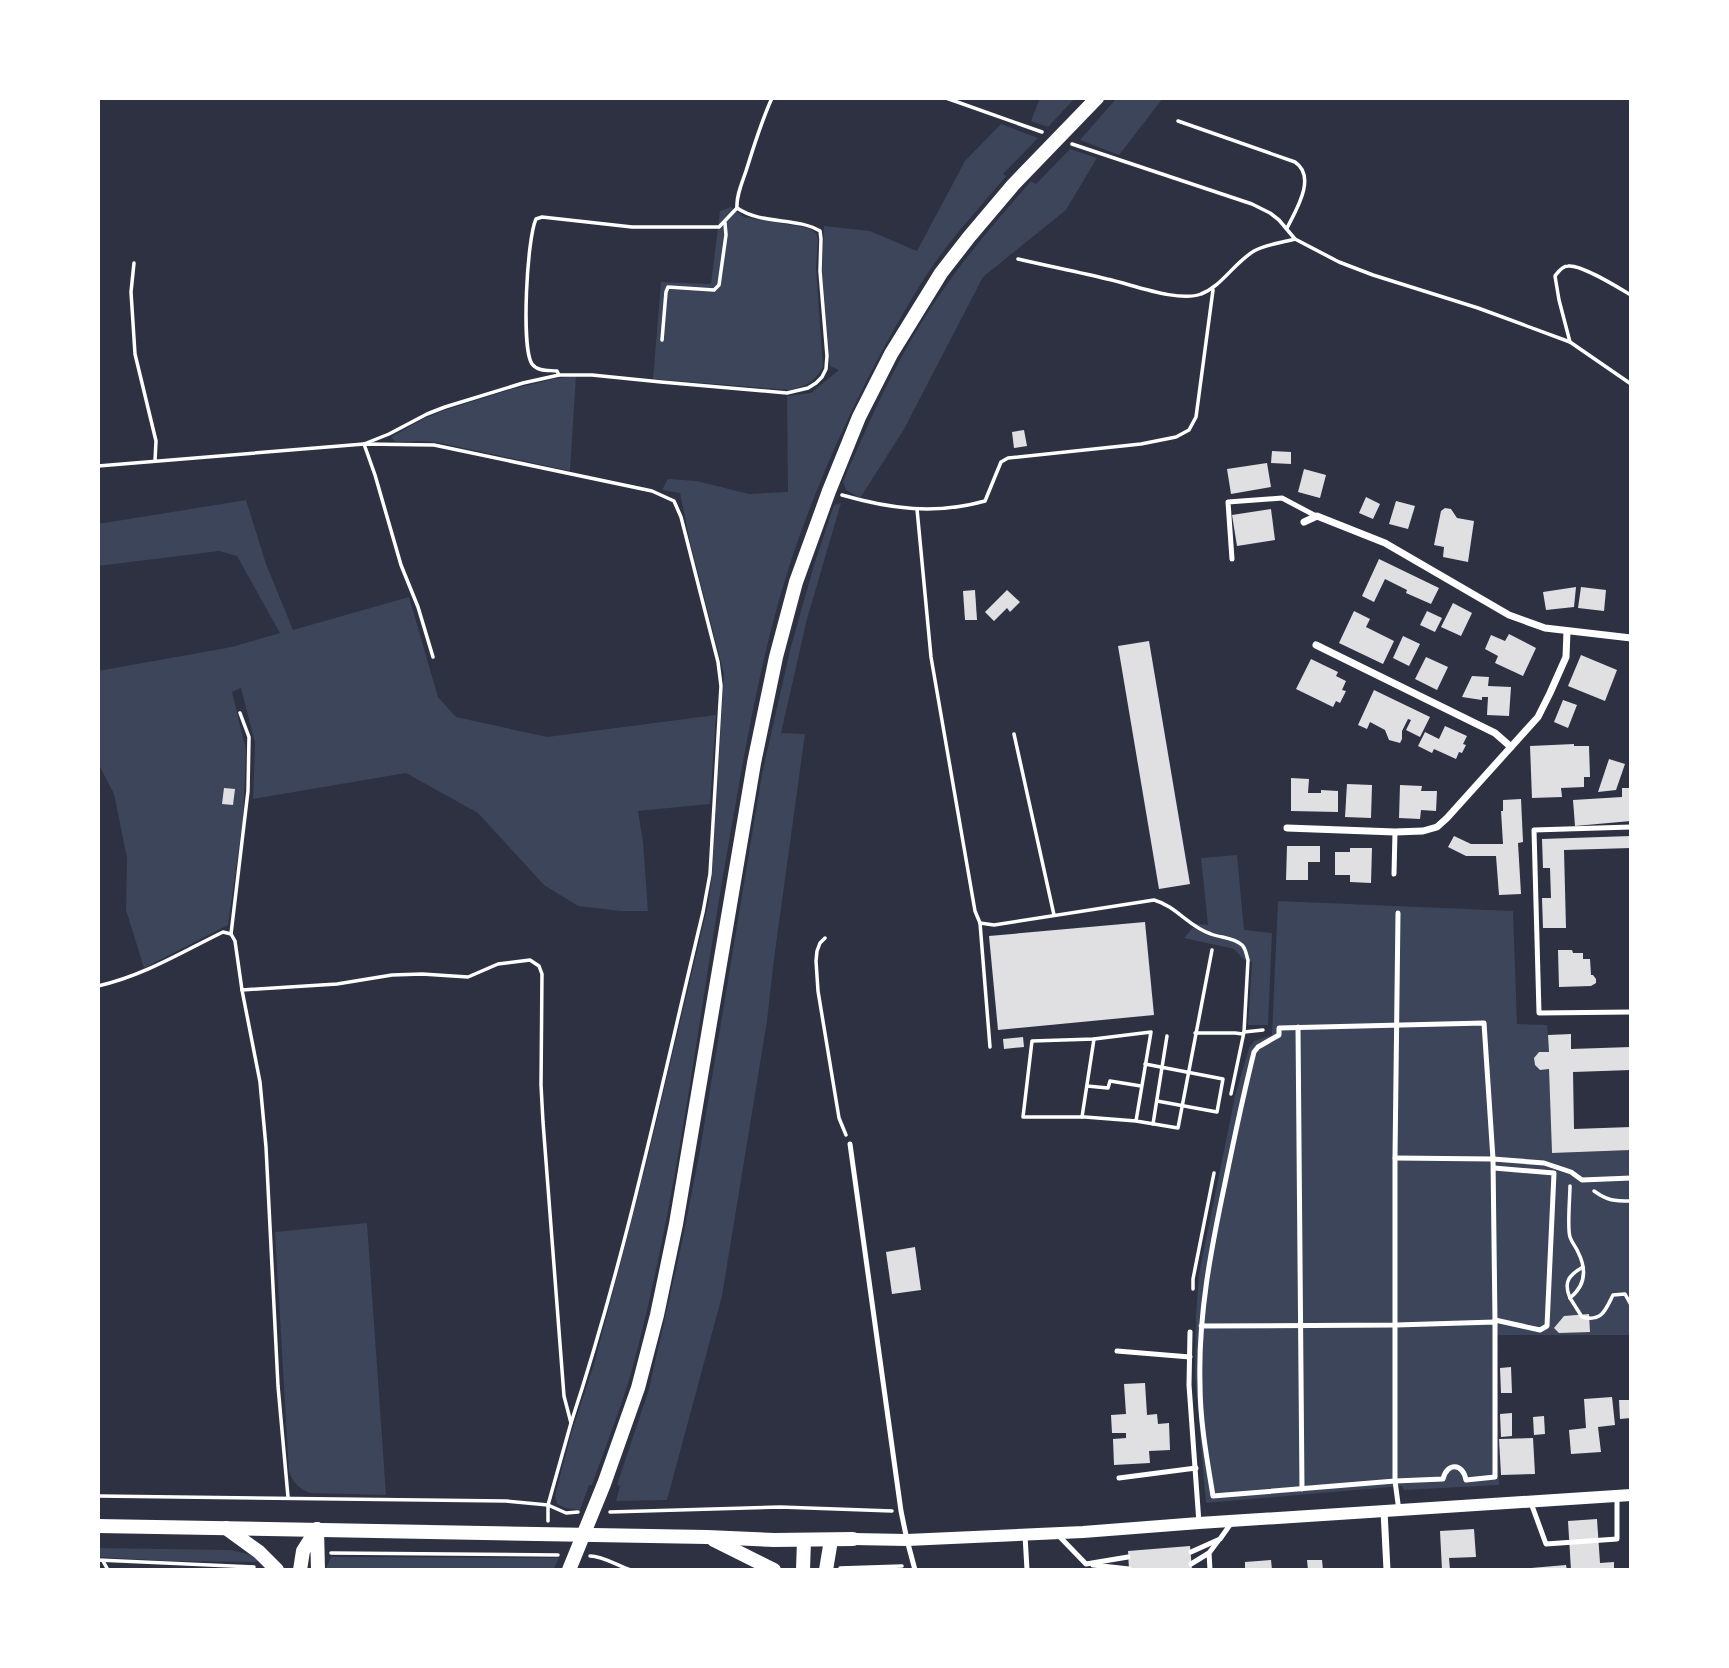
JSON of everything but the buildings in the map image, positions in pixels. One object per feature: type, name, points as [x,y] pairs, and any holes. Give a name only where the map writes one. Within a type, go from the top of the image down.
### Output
[{"type":"main road","points":[[569,1570],[604,1484],[638,1388],[657,1315],[676,1224],[745,810],[776,657],[796,582],[828,491],[859,417],[891,354],[941,273],[1013,186],[1097,98]]},
{"type":"main road","points":[[98,1526],[853,1539]]},
{"type":"main road","points":[[226,1528],[274,1566]]},
{"type":"main road","points":[[317,1529],[318,1570]]},
{"type":"main road","points":[[300,1570],[303,1551],[317,1529]]},
{"type":"main road","points":[[707,1536],[774,1570]]},
{"type":"main road","points":[[826,1570],[831,1539]]},
{"type":"main road","points":[[803,1570],[804,1540]]},
{"type":"street","points":[[1304,522],[1317,516],[1385,543],[1509,615],[1545,628],[1631,638]]},
{"type":"street","points":[[1287,828],[1395,832],[1423,831],[1437,827],[1538,717],[1566,657],[1567,631]]},
{"type":"street","points":[[1316,645],[1495,733],[1511,747]]},
{"type":"street","points":[[853,1539],[907,1540],[1056,1533],[1631,1495]]},
{"type":"street","points":[[1384,1511],[1387,1570]]},
{"type":"lane","points":[[1232,559],[1228,502],[1283,498],[1317,516]]},
{"type":"lane","points":[[1631,827],[1534,830],[1539,1013],[1631,1012]]},
{"type":"lane","points":[[1394,874],[1395,832]]},
{"type":"lane","points":[[1398,913],[1395,1158],[1395,1482],[1398,1511]]},
{"type":"lane","points":[[1271,1030],[1279,1028],[1298,1027],[1485,1023],[1494,1168],[1495,1477],[1466,1480],[1463,1471],[1454,1466],[1448,1469],[1443,1479],[1213,1496],[1202,1426],[1199,1384],[1205,1285],[1254,1052],[1279,1035],[1279,1028]]},
{"type":"lane","points":[[1298,1027],[1302,1489]]},
{"type":"lane","points":[[850,1144],[901,1511],[915,1570]]},
{"type":"lane","points":[[1395,1158],[1493,1159],[1544,1163],[1571,1172],[1583,1180],[1631,1178]]},
{"type":"lane","points":[[1201,1326],[1396,1325],[1495,1321],[1539,1330],[1547,1326],[1554,1172],[1494,1168]]},
{"type":"lane","points":[[1190,1332],[1189,1385],[1199,1523]]},
{"type":"lane","points":[[1117,1351],[1190,1357]]},
{"type":"lane","points":[[1119,1478],[1196,1468]]},
{"type":"lane","points":[[1530,1502],[1546,1544],[1617,1539],[1617,1496]]},
{"type":"lane","points":[[1192,1564],[1209,1553],[1232,1521]]},
{"type":"lane","points":[[1056,1533],[1088,1567],[1129,1569]]},
{"type":"lane","points":[[1025,1534],[1027,1570]]},
{"type":"lane","points":[[1191,1552],[1220,1539]]},
{"type":"lane","points":[[1209,1553],[1210,1570]]},
{"type":"lane","points":[[1088,1567],[1128,1557]]},
{"type":"path","points":[[364,444],[445,407],[559,375],[592,375],[787,393],[808,388],[816,383],[826,369],[827,356],[820,271],[820,230],[748,216],[737,208],[736,202],[772,98]]},
{"type":"path","points":[[946,98],[1038,130]]},
{"type":"path","points":[[1178,121],[1301,166],[1305,176],[1304,190],[1287,228]]},
{"type":"path","points":[[1071,144],[1252,204],[1270,213],[1295,239],[1339,262],[1570,342],[1631,384]]},
{"type":"path","points":[[559,375],[557,371],[536,368],[528,351],[526,322],[531,236],[536,219],[542,217],[632,226],[719,227],[737,208]]},
{"type":"path","points":[[662,340],[668,287],[714,290],[719,285],[726,236],[725,223]]},
{"type":"path","points":[[1018,259],[1176,296],[1197,296],[1213,290],[1232,269],[1253,252],[1268,244],[1295,239]]},
{"type":"path","points":[[134,263],[131,292],[135,354],[156,441],[155,461]]},
{"type":"path","points":[[1570,342],[1555,276],[1562,268],[1580,268],[1631,295]]},
{"type":"path","points":[[828,491],[877,505],[917,509],[969,505],[985,501],[1001,462],[1008,458],[1141,444],[1176,437],[1189,430],[1196,417],[1213,290]]},
{"type":"path","points":[[364,444],[433,657]]},
{"type":"path","points":[[98,466],[364,444],[434,445],[652,491],[674,502],[681,517],[718,662],[721,686],[710,860],[703,912],[645,1158],[591,1362],[548,1505]]},
{"type":"path","points":[[917,509],[931,657],[973,898],[980,923],[990,1047]]},
{"type":"path","points":[[231,934],[248,792],[249,737],[240,713]]},
{"type":"path","points":[[1014,734],[1054,915]]},
{"type":"path","points":[[980,923],[994,925],[1154,900],[1170,906],[1188,921],[1211,934],[1240,943],[1248,960],[1244,1033],[1230,1098]]},
{"type":"path","points":[[98,986],[145,971],[223,932],[231,934],[236,941],[242,990],[260,1082],[266,1147],[278,1386],[288,1497]]},
{"type":"path","points":[[825,938],[817,951],[818,991],[839,1118],[850,1144]]},
{"type":"path","points":[[1136,1121],[1151,1032],[1094,1039],[1032,1041],[1023,1117],[1082,1117],[1136,1121],[1178,1128],[1212,950]]},
{"type":"path","points":[[242,990],[337,984],[392,975],[468,977],[498,964],[530,960],[539,966],[542,974],[541,1084],[544,1135],[564,1396],[571,1423]]},
{"type":"path","points":[[1195,1033],[1271,1030]]},
{"type":"path","points":[[1153,1125],[1167,1036]]},
{"type":"path","points":[[1082,1117],[1094,1039]]},
{"type":"path","points":[[1145,1064],[1223,1079],[1217,1112],[1157,1101]]},
{"type":"path","points":[[1087,1086],[1108,1088],[1110,1081],[1141,1086]]},
{"type":"path","points":[[1192,1292],[1216,1162]]},
{"type":"path","points":[[1570,1298],[1583,1282],[1583,1267],[1578,1251],[1569,1237],[1571,1172]]},
{"type":"path","points":[[1583,1180],[1606,1199],[1631,1201]]},
{"type":"path","points":[[1583,1267],[1572,1273],[1567,1290],[1582,1317],[1598,1318],[1613,1294],[1625,1294],[1631,1305]]},
{"type":"path","points":[[98,1496],[506,1501],[548,1505],[566,1513],[580,1512]]},
{"type":"path","points":[[606,1512],[780,1507],[901,1511]]},
{"type":"path","points":[[318,1553],[559,1555]]},
{"type":"path","points":[[585,1556],[598,1556],[631,1570]]},
{"type":"path","points":[[100,1560],[234,1568],[274,1566]]},
{"type":"path","points":[[100,1560],[107,1570]]},
{"type":"shaded area","points":[[1040,98],[1075,98],[1048,127],[1031,121]]},
{"type":"shaded area","points":[[1114,98],[1163,98],[1119,155],[1080,140]]},
{"type":"shaded area","points":[[1001,124],[1038,138],[1003,174],[1006,176],[947,247],[906,308],[843,430],[791,561],[769,637],[745,753],[688,1099],[649,1300],[629,1381],[592,1485],[589,1485],[580,1510],[565,1508],[557,1504],[555,1495],[595,1361],[647,1161],[708,905],[712,876],[724,674],[680,493],[662,490],[668,479],[697,481],[749,494],[788,492],[787,396],[811,393],[839,370],[830,366],[822,272],[824,226],[870,231],[917,251],[965,161]]},
{"type":"shaded area","points":[[1070,149],[1097,158],[1066,210],[983,277],[903,431],[860,498],[846,490],[843,482],[864,433],[899,361],[926,315],[973,249],[1031,181],[1036,184]]},
{"type":"shaded area","points":[[731,207],[744,217],[809,228],[816,233],[823,367],[810,383],[801,387],[790,390],[653,379],[661,282],[711,284],[720,211]]},
{"type":"shaded area","points":[[576,376],[570,471],[436,442],[396,442],[391,437],[445,410],[512,389]]},
{"type":"shaded area","points":[[246,500],[266,564],[293,630],[409,597],[438,697],[456,717],[547,737],[716,715],[710,804],[638,811],[648,911],[578,906],[544,885],[478,813],[406,773],[253,799],[255,743],[241,688],[232,692],[246,750],[243,819],[228,925],[144,968],[126,910],[127,858],[114,794],[98,763],[98,671],[232,647],[280,633],[237,556],[219,551],[98,566],[98,524]]},
{"type":"shaded area","points":[[841,503],[807,619],[781,733],[805,734],[767,1021],[722,1296],[667,1500],[616,1501],[620,1486],[617,1485],[649,1389],[682,1242],[700,1150],[762,774],[790,650],[814,565],[834,505]]},
{"type":"shaded area","points":[[1237,855],[1244,930],[1272,933],[1268,1025],[1248,1025],[1252,962],[1244,960],[1234,949],[1184,938],[1196,924],[1208,925],[1201,858]]},
{"type":"shaded area","points":[[1278,901],[1513,911],[1517,1024],[1547,1025],[1549,1052],[1539,1052],[1534,1058],[1539,1070],[1549,1069],[1552,1153],[1631,1150],[1631,1335],[1497,1335],[1499,1485],[1404,1490],[1402,1486],[1206,1503],[1195,1375],[1199,1274],[1235,1096],[1249,1048],[1254,1041],[1272,1035]]},
{"type":"shaded area","points":[[367,1223],[386,1495],[310,1493],[297,1485],[289,1472],[275,1232]]},
{"type":"shaded area","points":[[98,1548],[230,1550],[260,1560],[166,1561],[98,1557]]},
{"type":"shaded area","points":[[331,1557],[559,1558],[553,1570],[325,1570]]}]
